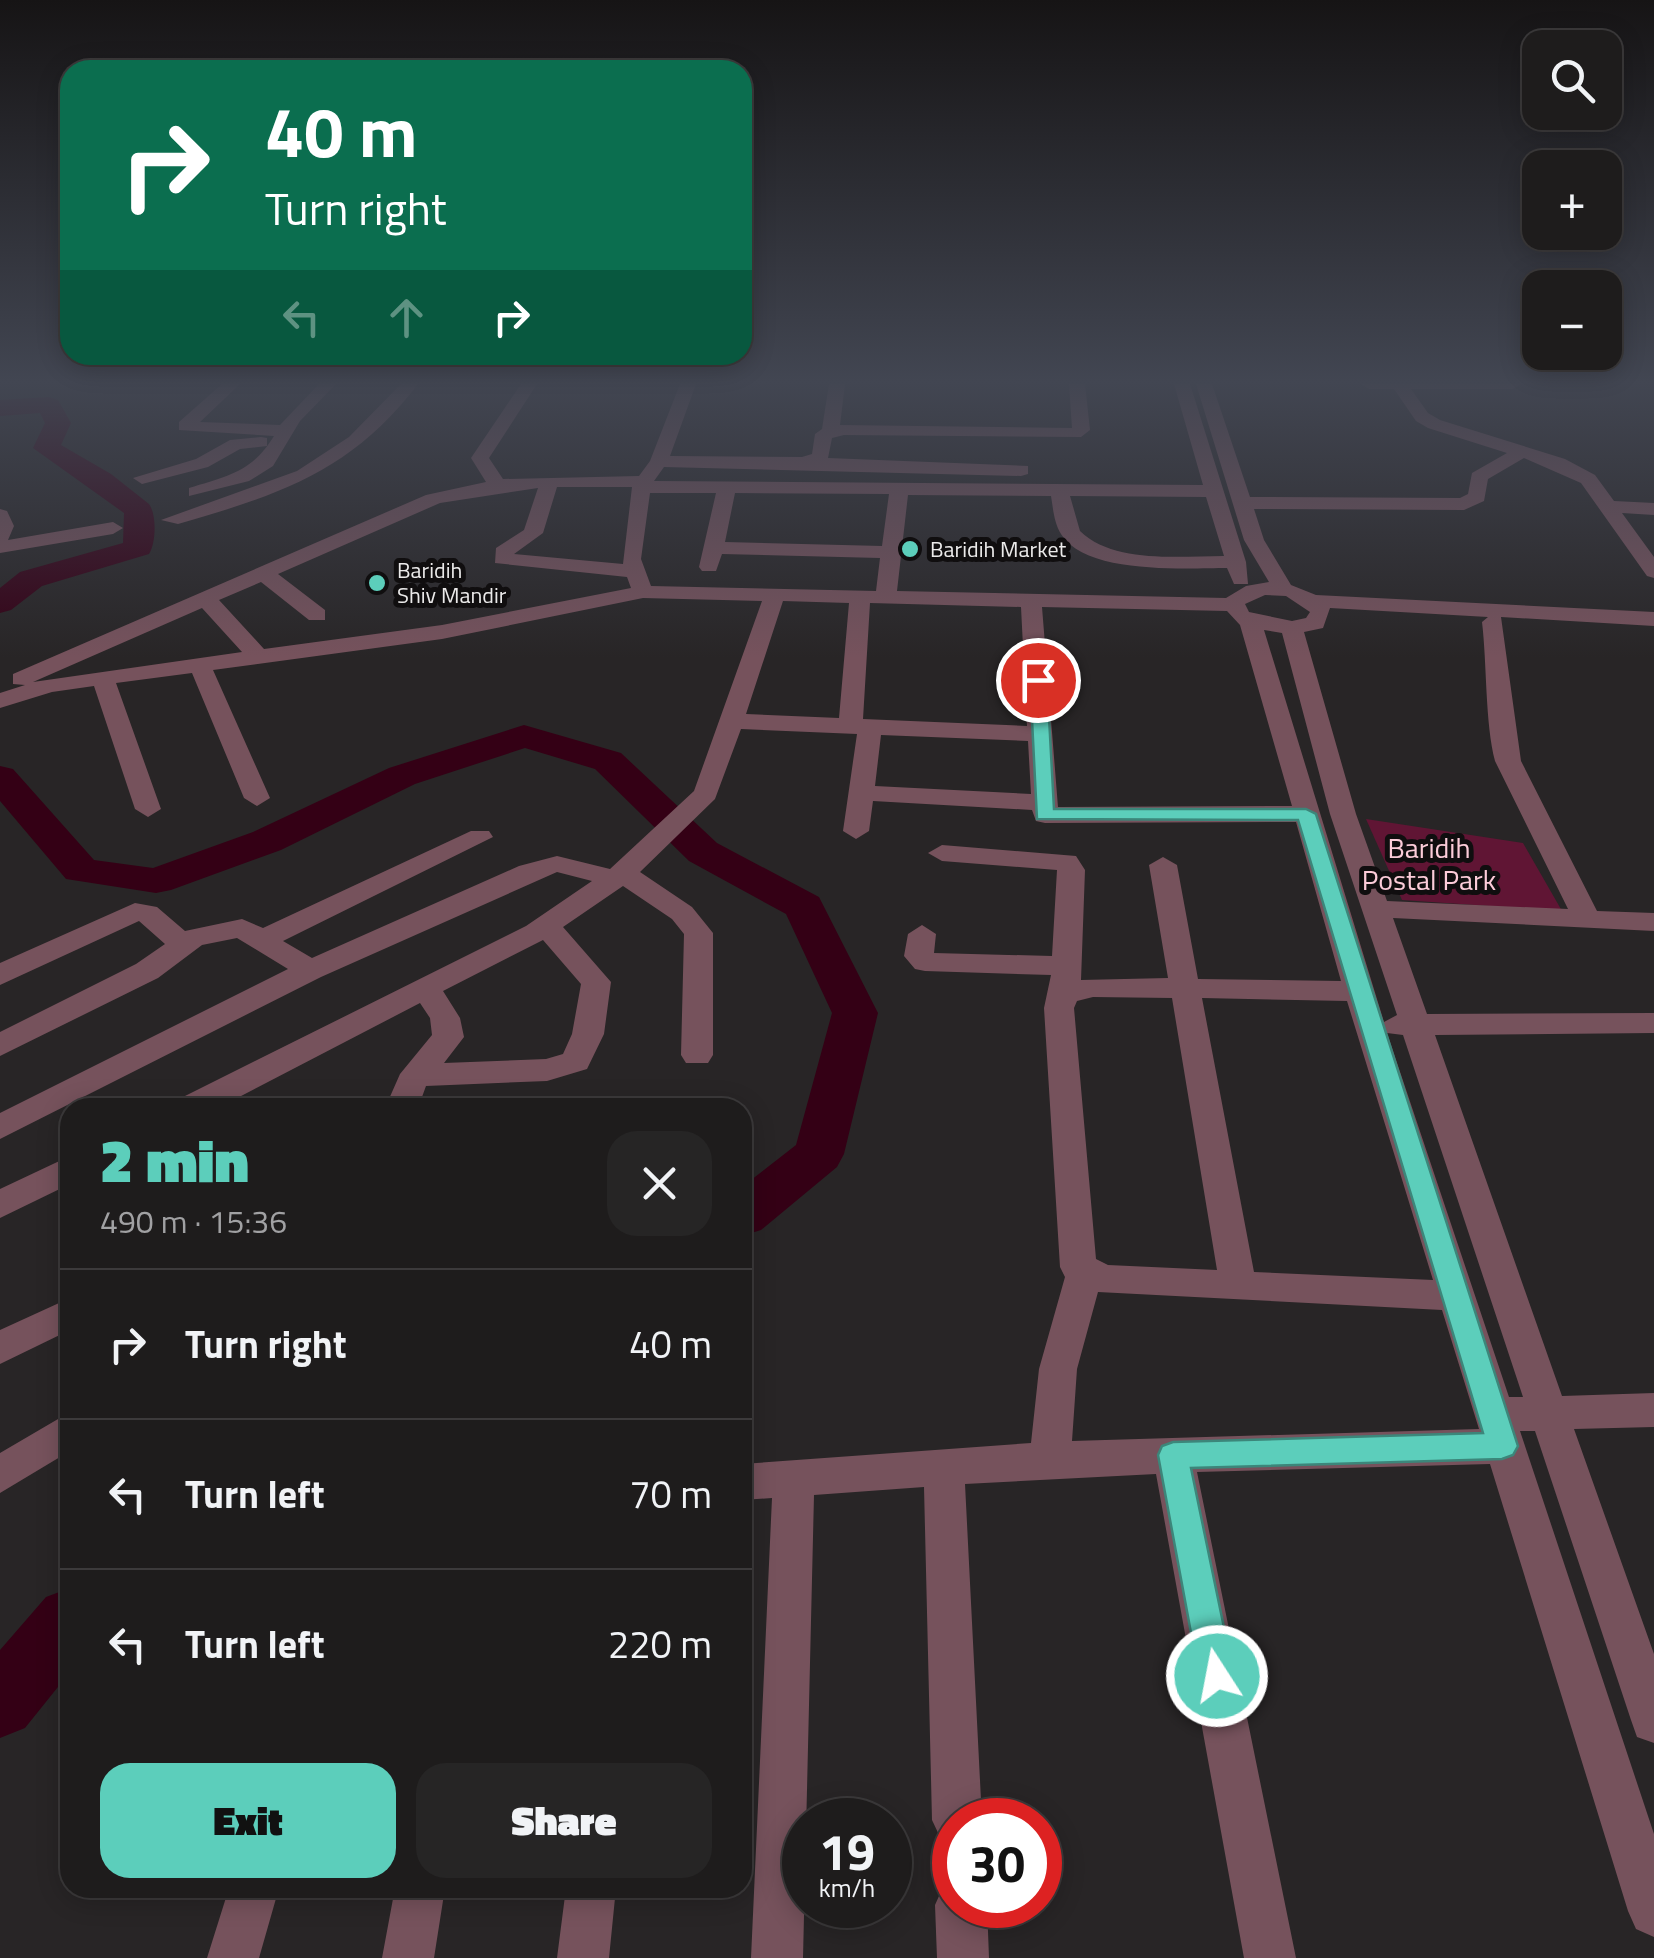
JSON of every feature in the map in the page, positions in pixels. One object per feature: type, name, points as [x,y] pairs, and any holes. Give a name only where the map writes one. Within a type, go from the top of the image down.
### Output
[{"type":"street","points":[[142,478],[152,475]]},
{"type":"street","points":[[244,475],[170,510],[286,486],[308,475]]},
{"type":"street","points":[[491,475],[496,484]]},
{"type":"street","points":[[640,582],[631,559],[633,524],[642,485],[649,475]]},
{"type":"street","points":[[1070,475],[1212,482]]},
{"type":"street","points":[[1210,475],[1236,562],[1243,606],[1364,1008],[1654,1910]]},
{"type":"street","points":[[1233,475],[1254,540],[1284,590],[1309,616],[1342,814],[1378,908],[1414,1024],[1654,1720]]},
{"type":"street","points":[[1242,503],[1464,504],[1477,497],[1482,475]]},
{"type":"street","points":[[1579,475],[1588,479],[1654,572]]},
{"type":"street","points":[[550,481],[533,533],[503,552],[502,558],[704,591],[1243,606],[1309,616],[1654,632]]},
{"type":"street","points":[[0,688],[433,499],[496,484],[550,481],[726,494],[898,497],[1212,482]]},
{"type":"street","points":[[1059,489],[1071,534],[1088,549],[1110,556],[1236,562]]},
{"type":"street","points":[[704,591],[726,494]]},
{"type":"street","points":[[886,596],[898,497]]},
{"type":"street","points":[[1608,507],[1654,509]]},
{"type":"street","points":[[0,514],[4,526],[0,537]]},
{"type":"street","points":[[0,548],[113,528]]},
{"type":"street","points":[[714,548],[891,552]]},
{"type":"street","points":[[263,573],[317,616]]},
{"type":"street","points":[[0,701],[48,685],[442,632],[640,582]]},
{"type":"street","points":[[1243,606],[1284,590]]},
{"type":"street","points":[[209,1098],[546,926],[627,868],[687,816],[706,794],[776,594]]},
{"type":"street","points":[[856,831],[860,793],[860,596]]},
{"type":"street","points":[[205,598],[257,655]]},
{"type":"street","points":[[1031,600],[1044,815],[1306,814]]},
{"type":"street","points":[[1309,616],[1654,618]]},
{"type":"street","points":[[1493,622],[1508,761],[1587,920]]},
{"type":"street","points":[[199,664],[257,798]]},
{"type":"street","points":[[102,677],[123,726],[148,810]]},
{"type":"street","points":[[734,721],[1039,734]]},
{"type":"street","points":[[860,793],[1044,803]]},
{"type":"street","points":[[264,938],[480,836]]},
{"type":"street","points":[[942,853],[1066,862],[1071,870],[1065,980],[1059,1008],[1078,1266],[1085,1274],[1104,1279],[1455,1296]]},
{"type":"street","points":[[1163,865],[1238,1285]]},
{"type":"street","points":[[0,1127],[310,970],[546,866],[627,868],[682,913],[699,933],[697,1054]]},
{"type":"street","points":[[1378,908],[1654,922]]},
{"type":"street","points":[[0,975],[135,912],[147,913],[179,941],[190,941]]},
{"type":"street","points":[[416,1076],[547,1070],[576,1061],[588,1034],[596,982],[546,926]]},
{"type":"street","points":[[0,1046],[147,971],[190,941],[229,928],[242,928],[264,938],[310,970]]},
{"type":"street","points":[[922,934],[920,956],[925,962],[1093,987],[1184,988],[1364,1008],[1414,1024],[1654,1023]]},
{"type":"street","points":[[406,1098],[416,1076],[448,1037],[449,1029],[426,988]]},
{"type":"street","points":[[0,1206],[60,1174]]},
{"type":"street","points":[[1050,1460],[1058,1369],[1085,1274]]},
{"type":"street","points":[[0,1348],[60,1318]]},
{"type":"street","points":[[752,1481],[1497,1430],[1549,1414],[1654,1410]]},
{"type":"street","points":[[0,1475],[60,1436]]},
{"type":"street","points":[[1173,1455],[1270,1958]]},
{"type":"street","points":[[944,1467],[957,1798]]},
{"type":"street","points":[[778,1958],[794,1477]]},
{"type":"street","points":[[233,1958],[251,1898]]},
{"type":"street","points":[[408,1958],[418,1898]]},
{"type":"street","points":[[584,1958],[590,1898]]},
{"type":"street","points":[[962,1928],[963,1958]]},
{"type":"green space","name":"Baridih Postal Park","points":[[1366,819],[1523,843],[1562,911],[1402,900]]},
{"type":"waterway","points":[[0,603],[31,579],[138,548],[139,510],[93,475]]},
{"type":"waterway","points":[[0,777],[81,870],[156,881],[267,841],[402,776],[524,736],[608,761],[703,852],[804,906],[855,1013],[819,1154],[752,1208]]},
{"type":"waterway","points":[[0,1703],[60,1632]]},
{"type":"place","name":"Baridih Market","points":[[910,549]]},
{"type":"place","name":"Baridih Shiv Mandir","points":[[377,583]]},
{"type":"route","points":[[1038,680],[1044,815],[1306,814],[1502,1446],[1173,1455],[1217,1676]]}]
